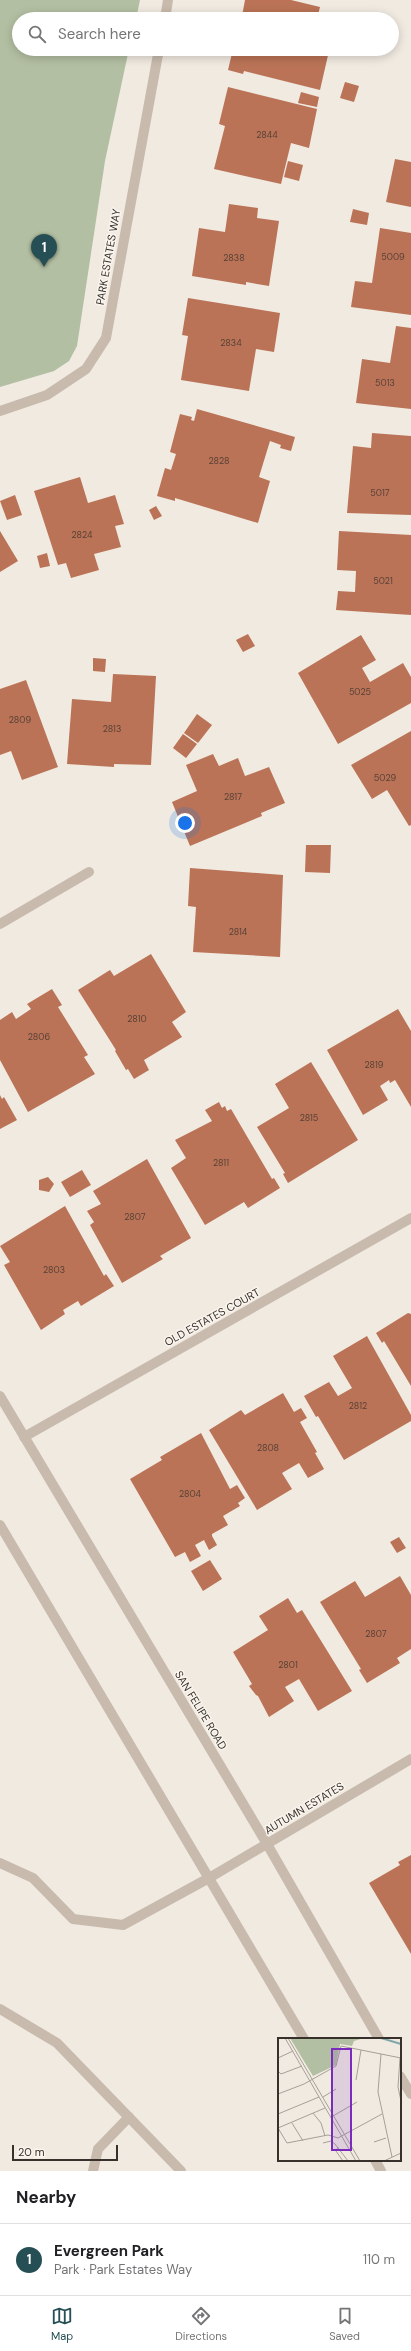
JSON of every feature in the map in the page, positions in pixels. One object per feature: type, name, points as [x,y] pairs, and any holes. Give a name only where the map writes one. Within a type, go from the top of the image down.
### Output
[{"type":"street","points":[[166,12],[168,0]]},
{"type":"street","name":"PARK ESTATES WAY","points":[[0,410],[47,395],[86,369],[106,338],[158,56]]},
{"type":"street","points":[[0,924],[89,872]]},
{"type":"street","name":"OLD ESTATES COURT","points":[[24,1437],[411,1218]]},
{"type":"street","name":"SAN FELIPE ROAD","points":[[0,1396],[267,1844],[378,2038]]},
{"type":"street","points":[[0,1525],[303,2038]]},
{"type":"street","name":"AUTUMN ESTATES","points":[[0,1863],[33,1878],[73,1919],[124,1925],[209,1878],[411,1759]]},
{"type":"street","points":[[0,2009],[57,2043],[181,2171]]},
{"type":"street","points":[[401,2078],[411,2094]]},
{"type":"street","points":[[94,2171],[98,2149],[129,2116]]},
{"type":"street","points":[[376,2161],[381,2171]]},
{"type":"green space","points":[[0,0],[140,0],[137,12],[12,12],[12,56],[128,56],[105,161],[77,346],[69,361],[54,371],[0,387]]},
{"type":"building","points":[[245,0],[291,0],[320,7],[319,12],[243,12]]},
{"type":"building","points":[[231,56],[328,56],[320,90],[244,71],[243,74],[228,70]]},
{"type":"building","points":[[345,82],[359,86],[354,102],[340,98]]},
{"type":"building","points":[[228,87],[317,109],[309,148],[291,143],[281,184],[214,169],[225,126],[219,124]]},
{"type":"building","points":[[301,92],[319,97],[317,107],[298,103]]},
{"type":"building","points":[[395,159],[411,162],[411,207],[386,202]]},
{"type":"building","points":[[288,161],[303,165],[299,181],[284,177]]},
{"type":"building","points":[[229,204],[258,208],[257,218],[279,221],[269,286],[246,282],[246,285],[192,276],[199,228],[225,232]]},
{"type":"building","points":[[353,209],[369,213],[367,225],[350,222]]},
{"type":"building","points":[[380,228],[411,233],[411,315],[351,307],[355,281],[372,283]]},
{"type":"building","points":[[188,298],[280,313],[274,352],[256,349],[249,391],[181,380],[188,336],[182,335]]},
{"type":"building","points":[[396,326],[411,328],[411,409],[356,403],[362,359],[390,363]]},
{"type":"building","points":[[197,409],[295,437],[291,451],[280,448],[281,445],[270,441],[259,477],[270,481],[258,523],[175,498],[175,501],[157,496],[165,468],[171,470],[176,454],[170,452],[180,414],[192,417],[191,420],[194,421]]},
{"type":"building","points":[[372,433],[411,436],[411,515],[347,513],[353,446],[371,448]]},
{"type":"building","points":[[80,477],[88,503],[115,495],[124,524],[115,526],[121,547],[94,554],[99,570],[71,578],[66,563],[58,565],[34,491]]},
{"type":"building","points":[[15,495],[22,515],[7,520],[0,501]]},
{"type":"building","points":[[156,506],[162,516],[154,520],[149,510]]},
{"type":"building","points":[[0,531],[18,561],[0,572]]},
{"type":"building","points":[[339,531],[411,535],[411,615],[336,610],[338,591],[355,592],[356,571],[337,570]]},
{"type":"building","points":[[47,553],[50,566],[40,568],[37,556]]},
{"type":"building","points":[[248,634],[255,646],[243,652],[236,640]]},
{"type":"building","points":[[361,635],[376,660],[362,668],[370,682],[403,663],[411,677],[411,703],[338,744],[298,673]]},
{"type":"building","points":[[93,658],[106,659],[105,672],[93,671]]},
{"type":"building","points":[[113,674],[156,676],[151,765],[114,764],[114,767],[67,764],[72,699],[111,702]]},
{"type":"building","points":[[26,680],[58,767],[22,780],[11,751],[0,755],[0,689]]},
{"type":"building","points":[[197,714],[212,725],[198,743],[184,733]]},
{"type":"building","points":[[411,731],[411,825],[409,826],[387,790],[372,799],[351,765]]},
{"type":"building","points":[[183,734],[197,744],[186,758],[173,748]]},
{"type":"building","points":[[213,754],[219,766],[238,758],[245,776],[269,767],[285,803],[261,813],[262,816],[190,846],[172,802],[197,791],[186,765]]},
{"type":"building","points":[[306,845],[331,845],[330,873],[305,872]]},
{"type":"building","points":[[190,868],[283,875],[280,957],[193,952],[196,907],[188,906]]},
{"type":"building","points":[[151,954],[186,1012],[172,1022],[182,1037],[144,1060],[149,1070],[134,1079],[128,1069],[126,1070],[115,1051],[116,1050],[78,990],[110,970],[114,976]]},
{"type":"building","points":[[52,989],[62,1005],[58,1007],[88,1055],[84,1057],[95,1074],[28,1112],[0,1060],[0,1020],[12,1012],[16,1019],[31,1009],[27,1004]]},
{"type":"building","points":[[398,1009],[411,1031],[411,1107],[395,1080],[390,1083],[389,1080],[380,1086],[388,1100],[363,1115],[327,1050]]},
{"type":"building","points":[[311,1062],[358,1140],[288,1183],[283,1174],[285,1173],[257,1127],[289,1108],[275,1084]]},
{"type":"building","points":[[0,1095],[2,1099],[4,1097],[17,1120],[0,1129]]},
{"type":"building","points":[[219,1102],[222,1108],[225,1106],[227,1111],[231,1109],[272,1179],[274,1178],[280,1188],[248,1208],[244,1202],[205,1225],[171,1168],[186,1158],[175,1140],[212,1121],[205,1110]]},
{"type":"building","points":[[147,1159],[191,1238],[160,1256],[163,1259],[122,1283],[90,1225],[94,1222],[87,1211],[101,1204],[93,1191]]},
{"type":"building","points":[[82,1170],[91,1185],[70,1197],[61,1182]]},
{"type":"building","points":[[48,1177],[54,1184],[49,1192],[39,1190],[39,1180]]},
{"type":"building","points":[[65,1206],[104,1276],[106,1274],[114,1286],[81,1306],[78,1301],[63,1310],[65,1314],[41,1330],[4,1265],[10,1262],[0,1246]]},
{"type":"building","points":[[408,1313],[411,1314],[411,1386],[384,1341],[382,1343],[376,1333]]},
{"type":"building","points":[[367,1336],[411,1415],[411,1421],[344,1460],[318,1416],[316,1417],[304,1396],[329,1382],[338,1396],[352,1388],[333,1356]]},
{"type":"building","points":[[283,1393],[294,1412],[301,1408],[307,1418],[300,1422],[317,1452],[315,1453],[324,1469],[308,1478],[299,1463],[282,1473],[292,1489],[257,1510],[209,1430],[241,1410],[245,1415]]},
{"type":"building","points":[[201,1433],[230,1489],[237,1485],[245,1498],[238,1503],[240,1506],[223,1516],[228,1525],[212,1534],[217,1545],[209,1550],[204,1540],[195,1545],[201,1556],[190,1562],[185,1552],[175,1557],[130,1479],[162,1460],[160,1457]]},
{"type":"building","points":[[399,1537],[406,1548],[397,1553],[390,1542]]},
{"type":"building","points":[[210,1560],[222,1579],[203,1591],[191,1571]]},
{"type":"building","points":[[400,1576],[411,1595],[411,1649],[397,1658],[400,1663],[367,1683],[359,1670],[361,1669],[320,1602],[355,1581],[365,1597]]},
{"type":"building","points":[[288,1598],[297,1613],[302,1610],[352,1691],[318,1711],[299,1679],[285,1687],[294,1701],[269,1717],[258,1696],[249,1686],[252,1684],[233,1652],[268,1630],[259,1616]]},
{"type":"building","points":[[411,1855],[411,1954],[369,1883],[400,1865],[398,1862]]},
{"type":"place","name":"Evergreen Park","points":[[44,267]]}]
